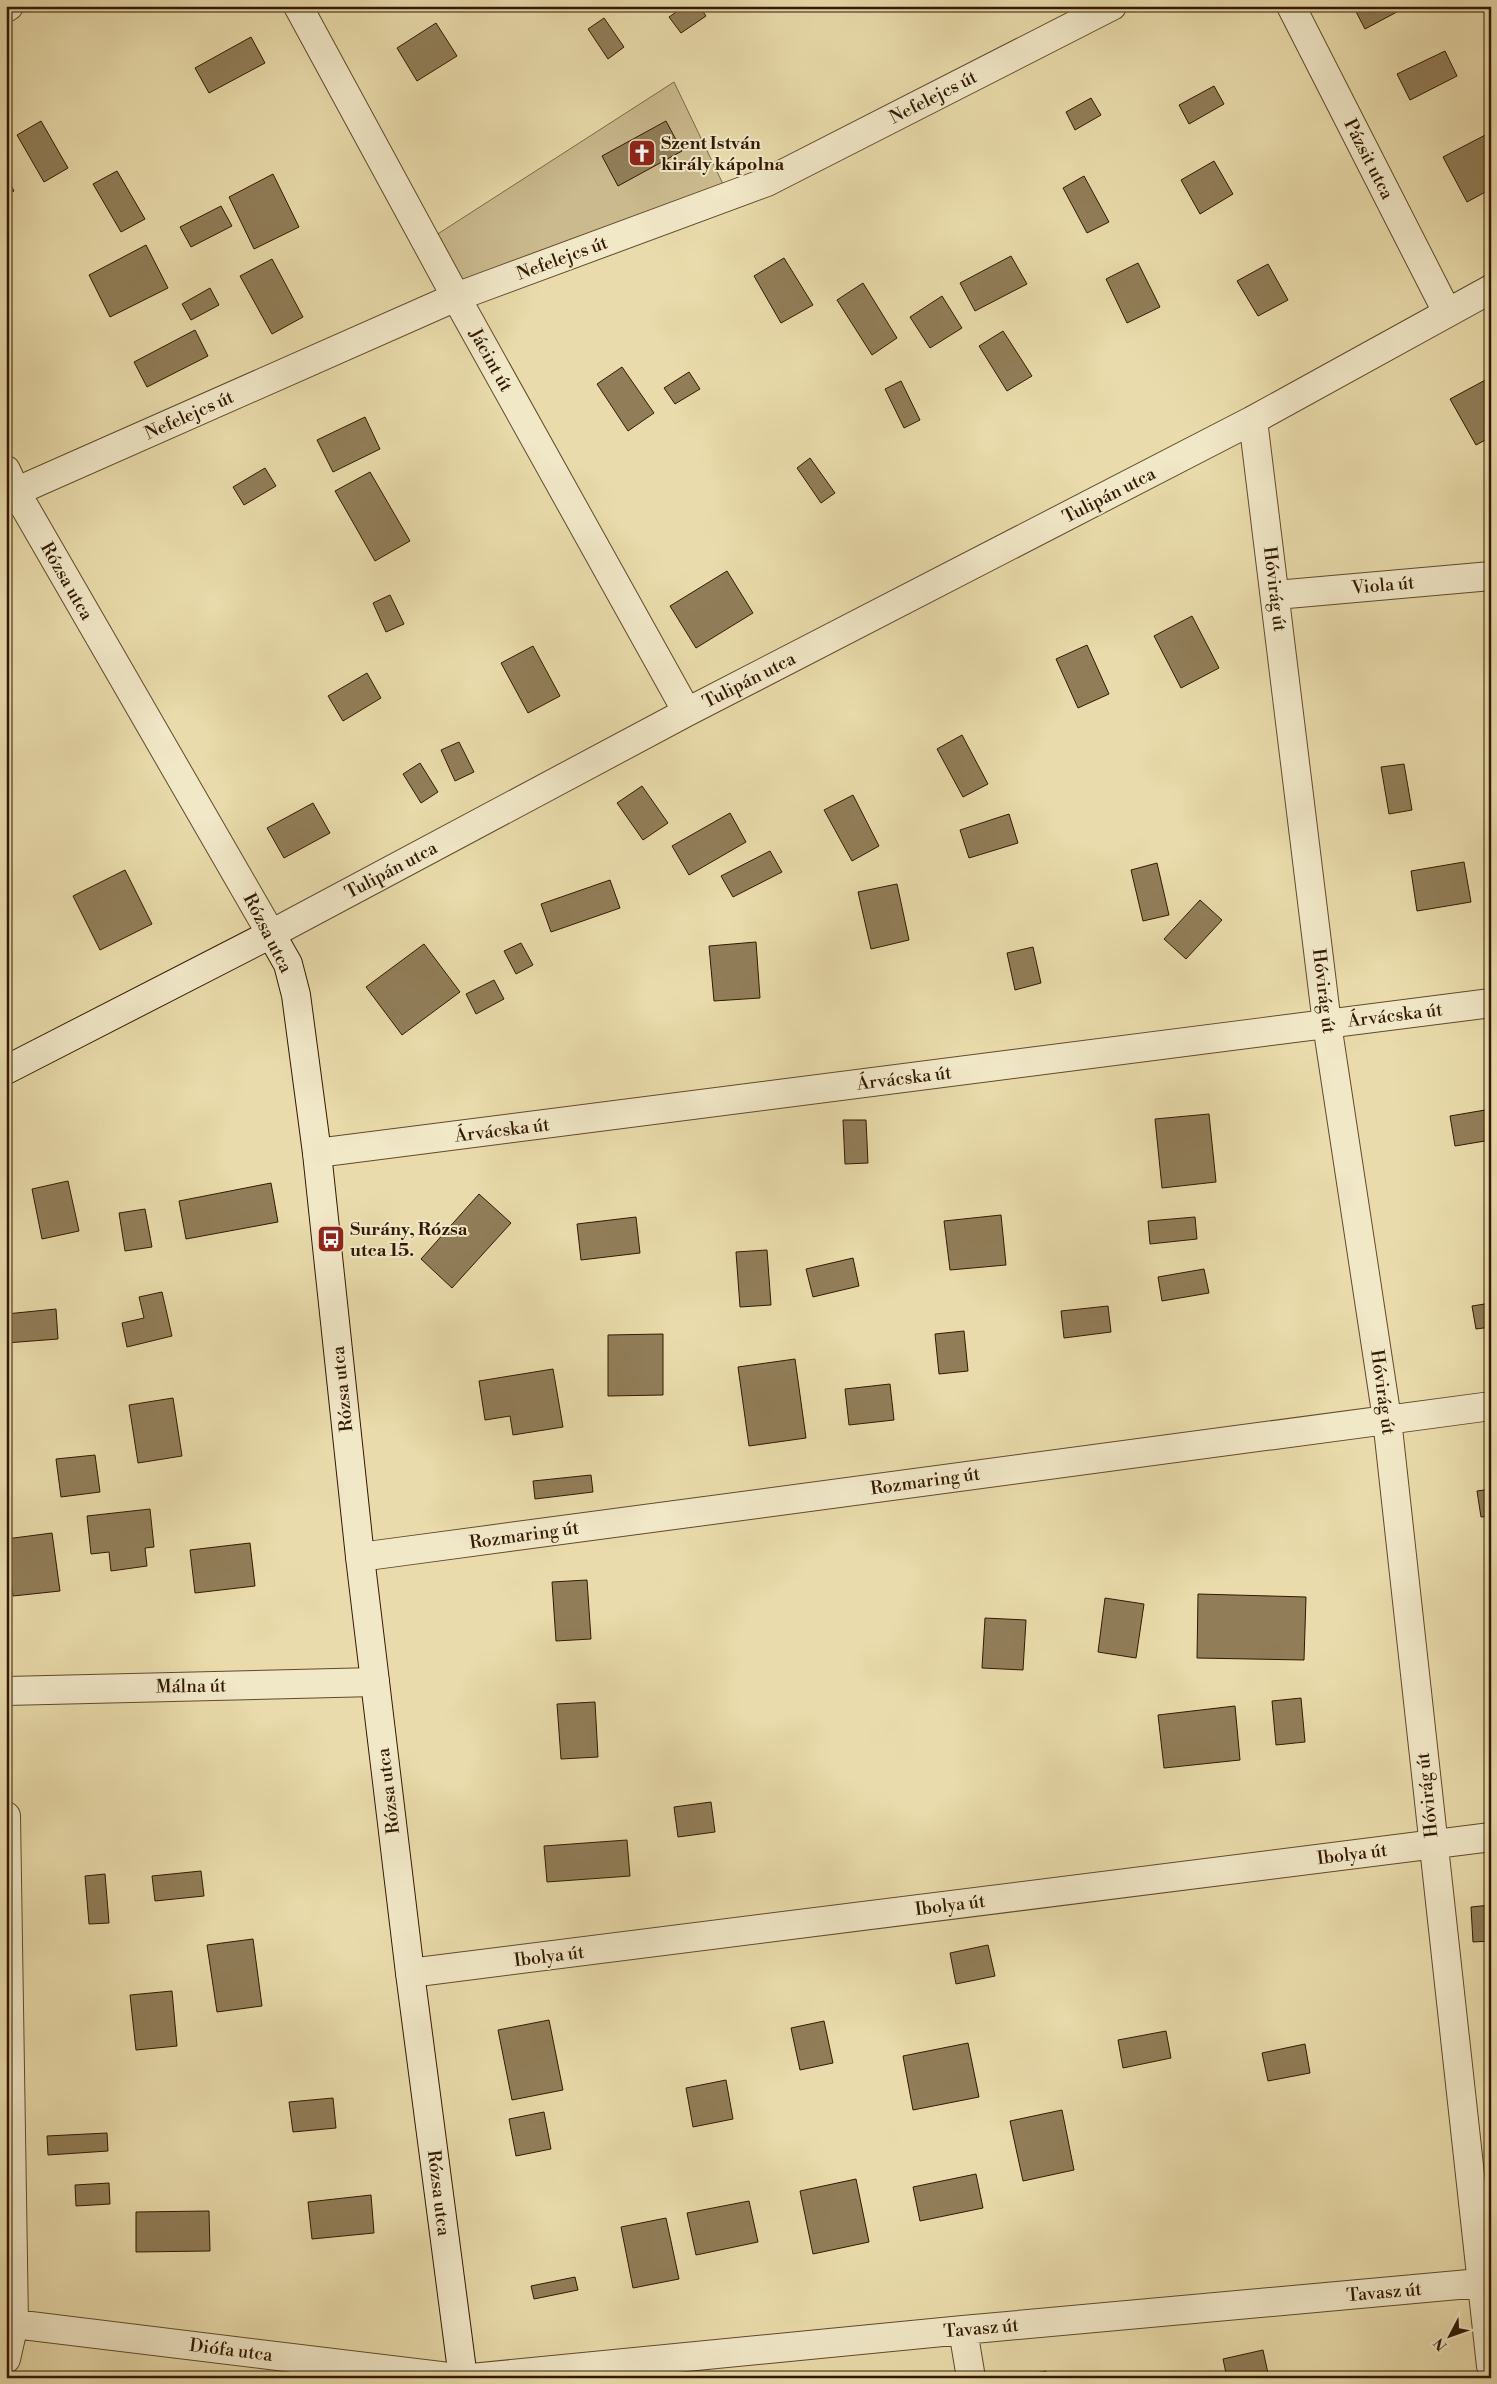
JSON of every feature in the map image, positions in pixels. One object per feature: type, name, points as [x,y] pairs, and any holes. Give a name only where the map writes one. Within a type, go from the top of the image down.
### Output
[{"type":"street","name":"Jácint út","points":[[298,6],[456,298],[687,712]]},
{"type":"street","name":"Nefelejcs út","points":[[10,486],[456,298],[767,182],[1112,6]]},
{"type":"street","name":"Pázsit utca","points":[[1291,6],[1447,312]]},
{"type":"street","name":"Tulipán utca","points":[[6,1070],[271,934],[687,712],[1254,420],[1491,289]]},
{"type":"street","name":"Hóvirág út","points":[[1254,420],[1327,1024],[1387,1419],[1432,1844],[1486,2283],[1491,2366]]},
{"type":"street","name":"Rózsa utca","points":[[10,486],[288,964],[296,995],[318,1154],[360,1557],[410,1973],[463,2378]]},
{"type":"street","name":"Viola út","points":[[1276,595],[1491,576]]},
{"type":"street","name":"Árvácska út","points":[[318,1154],[1491,1003]]},
{"type":"street","name":"Rozmaring út","points":[[360,1557],[1491,1406]]},
{"type":"street","name":"Málna út","points":[[6,1691],[375,1682]]},
{"type":"street","points":[[6,1816],[10,2323],[6,2359]]},
{"type":"street","name":"Ibolya út","points":[[410,1973],[1491,1837]]},
{"type":"street","name":"Tavasz út","points":[[471,2378],[963,2330],[1486,2283]]},
{"type":"street","name":"Diófa utca","points":[[10,2323],[457,2378]]},
{"type":"street","points":[[963,2330],[970,2378]]},
{"type":"shaded area","points":[[674,82],[723,184],[459,288],[433,237]]},
{"type":"building","points":[[685,6],[699,6],[706,16],[681,33],[669,17]]},
{"type":"building","points":[[1353,6],[1408,6],[1365,29]]},
{"type":"building","points":[[604,18],[624,47],[608,59],[588,29]]},
{"type":"building","points":[[436,23],[457,56],[417,81],[397,48]]},
{"type":"building","points":[[251,37],[265,63],[209,93],[195,68]]},
{"type":"building","points":[[1445,51],[1457,76],[1410,100],[1397,74]]},
{"type":"building","points":[[1214,86],[1224,104],[1189,124],[1179,105]]},
{"type":"building","points":[[1091,98],[1101,115],[1075,130],[1066,112]]},
{"type":"building","points":[[41,121],[68,168],[44,182],[17,135]]},
{"type":"building","name":"Szent István király kápolna","points":[[666,121],[682,151],[618,186],[602,156]]},
{"type":"building","points":[[1491,132],[1491,189],[1467,202],[1443,157]]},
{"type":"building","points":[[1214,161],[1233,194],[1200,214],[1181,180]]},
{"type":"building","points":[[117,171],[145,219],[121,232],[93,184]]},
{"type":"building","points":[[273,174],[299,227],[254,249],[229,197]]},
{"type":"building","points":[[6,176],[14,191],[6,195]]},
{"type":"building","points":[[1084,176],[1109,222],[1087,233],[1063,188]]},
{"type":"building","points":[[221,206],[232,226],[191,247],[180,227]]},
{"type":"building","points":[[146,245],[168,288],[110,317],[89,275]]},
{"type":"building","points":[[1011,256],[1027,284],[975,311],[960,283]]},
{"type":"building","points":[[784,258],[813,305],[781,323],[754,276]]},
{"type":"building","points":[[272,259],[303,317],[272,334],[240,276]]},
{"type":"building","points":[[1138,263],[1160,307],[1127,323],[1106,279]]},
{"type":"building","points":[[1268,264],[1288,300],[1258,316],[1237,281]]},
{"type":"building","points":[[863,283],[897,338],[872,355],[837,300]]},
{"type":"building","points":[[210,288],[219,305],[191,320],[182,304]]},
{"type":"building","points":[[942,296],[962,328],[930,348],[910,317]]},
{"type":"building","points":[[195,330],[208,356],[147,387],[134,362]]},
{"type":"building","points":[[1003,331],[1032,376],[1007,391],[979,346]]},
{"type":"building","points":[[622,367],[654,413],[628,431],[597,384]]},
{"type":"building","points":[[689,372],[700,389],[675,404],[664,388]]},
{"type":"building","points":[[1491,377],[1491,437],[1476,445],[1450,399]]},
{"type":"building","points":[[901,381],[920,420],[904,428],[885,389]]},
{"type":"building","points":[[365,417],[380,449],[333,472],[317,440]]},
{"type":"building","points":[[810,458],[835,493],[821,503],[797,468]]},
{"type":"building","points":[[265,468],[276,486],[244,505],[233,487]]},
{"type":"building","points":[[370,472],[410,541],[375,561],[335,491]]},
{"type":"building","points":[[727,571],[753,613],[696,648],[670,606]]},
{"type":"building","points":[[390,595],[404,624],[386,632],[373,603]]},
{"type":"building","points":[[1192,616],[1219,668],[1181,688],[1154,636]]},
{"type":"building","points":[[1087,645],[1109,694],[1078,708],[1056,659]]},
{"type":"building","points":[[533,646],[560,696],[528,713],[501,663]]},
{"type":"building","points":[[367,673],[381,698],[343,721],[328,696]]},
{"type":"building","points":[[962,735],[988,784],[963,797],[937,749]]},
{"type":"building","points":[[459,742],[474,772],[455,781],[441,750]]},
{"type":"building","points":[[420,763],[438,792],[421,803],[403,774]]},
{"type":"building","points":[[1404,764],[1412,810],[1389,814],[1381,767]]},
{"type":"building","points":[[642,786],[668,823],[643,840],[617,803]]},
{"type":"building","points":[[853,795],[879,846],[852,861],[824,810]]},
{"type":"building","points":[[313,803],[330,833],[284,858],[267,828]]},
{"type":"building","points":[[730,813],[746,842],[689,875],[672,846]]},
{"type":"building","points":[[1009,814],[1018,843],[969,858],[960,830]]},
{"type":"building","points":[[770,851],[782,872],[733,897],[721,876]]},
{"type":"building","points":[[1464,862],[1471,902],[1417,911],[1411,871]]},
{"type":"building","points":[[1157,863],[1169,915],[1143,921],[1131,870]]},
{"type":"building","points":[[125,870],[152,924],[100,950],[73,896]]},
{"type":"building","points":[[610,880],[620,908],[551,932],[541,904]]},
{"type":"building","points":[[897,884],[909,940],[871,949],[858,892]]},
{"type":"building","points":[[1200,900],[1222,920],[1186,959],[1164,939]]},
{"type":"building","points":[[756,942],[760,998],[714,1001],[709,946]]},
{"type":"building","points":[[521,943],[533,965],[516,974],[504,951]]},
{"type":"building","points":[[424,944],[460,992],[402,1035],[366,987]]},
{"type":"building","points":[[1033,947],[1041,983],[1015,990],[1007,953]]},
{"type":"building","points":[[494,980],[504,999],[476,1014],[466,994]]},
{"type":"building","points":[[1491,1109],[1491,1140],[1455,1146],[1450,1116]]},
{"type":"building","points":[[1209,1114],[1216,1182],[1162,1188],[1155,1119]]},
{"type":"building","points":[[843,1120],[866,1120],[868,1163],[845,1164]]},
{"type":"building","points":[[68,1181],[79,1231],[42,1239],[32,1189]]},
{"type":"building","points":[[271,1183],[278,1222],[186,1239],[179,1201]]},
{"type":"building","points":[[479,1194],[511,1223],[452,1288],[421,1259]]},
{"type":"building","points":[[145,1209],[152,1247],[125,1251],[119,1213]]},
{"type":"building","points":[[1001,1215],[1006,1265],[950,1270],[944,1221]]},
{"type":"building","points":[[636,1217],[640,1253],[581,1260],[577,1224]]},
{"type":"building","points":[[1195,1217],[1197,1239],[1150,1244],[1148,1221]]},
{"type":"building","points":[[767,1250],[771,1305],[740,1307],[736,1252]]},
{"type":"building","points":[[853,1258],[859,1286],[813,1297],[806,1269]]},
{"type":"building","points":[[1204,1269],[1209,1293],[1162,1301],[1158,1277]]},
{"type":"building","points":[[162,1292],[172,1336],[127,1347],[122,1323],[144,1318],[139,1297]]},
{"type":"building","points":[[1491,1303],[1491,1327],[1476,1329],[1472,1306]]},
{"type":"building","points":[[1108,1306],[1111,1332],[1064,1338],[1061,1311]]},
{"type":"building","points":[[56,1309],[58,1339],[6,1343],[6,1314]]},
{"type":"building","points":[[964,1331],[968,1371],[939,1374],[935,1334]]},
{"type":"building","points":[[663,1334],[663,1395],[608,1396],[608,1335]]},
{"type":"building","points":[[795,1359],[806,1438],[749,1446],[738,1367]]},
{"type":"building","points":[[553,1369],[563,1427],[513,1435],[510,1416],[485,1420],[479,1381]]},
{"type":"building","points":[[890,1384],[894,1420],[849,1425],[845,1389]]},
{"type":"building","points":[[173,1398],[182,1456],[138,1463],[129,1405]]},
{"type":"building","points":[[95,1455],[100,1492],[61,1497],[56,1459]]},
{"type":"building","points":[[591,1475],[593,1492],[535,1499],[533,1481]]},
{"type":"building","points":[[1491,1489],[1491,1516],[1481,1517],[1477,1491]]},
{"type":"building","points":[[150,1509],[154,1547],[145,1548],[147,1566],[111,1571],[109,1552],[91,1554],[87,1516]]},
{"type":"building","points":[[52,1533],[60,1591],[13,1596],[6,1539]]},
{"type":"building","points":[[250,1543],[255,1586],[195,1593],[190,1550]]},
{"type":"building","points":[[587,1580],[591,1639],[556,1641],[552,1582]]},
{"type":"building","points":[[1198,1594],[1306,1597],[1304,1660],[1197,1658]]},
{"type":"building","points":[[1105,1598],[1144,1604],[1136,1658],[1098,1652]]},
{"type":"building","points":[[985,1618],[1026,1620],[1023,1670],[982,1668]]},
{"type":"building","points":[[1301,1698],[1305,1742],[1276,1745],[1272,1701]]},
{"type":"building","points":[[595,1702],[598,1757],[561,1759],[557,1704]]},
{"type":"building","points":[[1235,1706],[1240,1760],[1164,1768],[1158,1715]]},
{"type":"building","points":[[711,1802],[715,1832],[678,1837],[674,1807]]},
{"type":"building","points":[[627,1840],[630,1876],[547,1882],[544,1846]]},
{"type":"building","points":[[201,1871],[204,1896],[155,1901],[152,1876]]},
{"type":"building","points":[[105,1874],[109,1923],[89,1924],[85,1876]]},
{"type":"building","points":[[1491,1905],[1491,1941],[1473,1942],[1471,1907]]},
{"type":"building","points":[[253,1939],[262,2006],[217,2012],[207,1945]]},
{"type":"building","points":[[988,1945],[995,1976],[956,1984],[950,1953]]},
{"type":"building","points":[[172,1991],[177,2046],[136,2050],[130,1995]]},
{"type":"building","points":[[549,2020],[563,2090],[512,2100],[498,2030]]},
{"type":"building","points":[[824,2021],[833,2063],[800,2070],[791,2028]]},
{"type":"building","points":[[1166,2031],[1171,2058],[1123,2068],[1118,2040]]},
{"type":"building","points":[[968,2043],[979,2097],[913,2110],[903,2056]]},
{"type":"building","points":[[1305,2044],[1310,2073],[1268,2081],[1262,2053]]},
{"type":"building","points":[[726,2080],[733,2119],[693,2127],[686,2088]]},
{"type":"building","points":[[333,2098],[336,2128],[293,2132],[289,2102]]},
{"type":"building","points":[[1062,2110],[1074,2170],[1023,2181],[1010,2121]]},
{"type":"building","points":[[544,2112],[551,2149],[516,2156],[509,2119]]},
{"type":"building","points":[[107,2133],[108,2151],[48,2155],[47,2136]]},
{"type":"building","points":[[976,2174],[983,2208],[920,2221],[913,2187]]},
{"type":"building","points":[[856,2179],[869,2242],[813,2254],[800,2191]]},
{"type":"building","points":[[109,2183],[110,2204],[76,2206],[75,2185]]},
{"type":"building","points":[[371,2195],[374,2233],[312,2239],[308,2202]]},
{"type":"building","points":[[749,2201],[758,2242],[696,2255],[687,2213]]},
{"type":"building","points":[[209,2211],[210,2251],[136,2252],[136,2212]]},
{"type":"building","points":[[666,2218],[679,2279],[633,2288],[621,2227]]},
{"type":"building","points":[[575,2277],[578,2290],[534,2299],[531,2286]]},
{"type":"building","points":[[1263,2350],[1269,2378],[1227,2378],[1223,2359]]},
{"type":"building","points":[[1046,2371],[1048,2378],[1020,2378],[1020,2376]]},
{"type":"place","name":"Szent István király kápolna","points":[[642,153]]},
{"type":"place","name":"Surány, Rózsa utca 15.","points":[[331,1239]]}]
